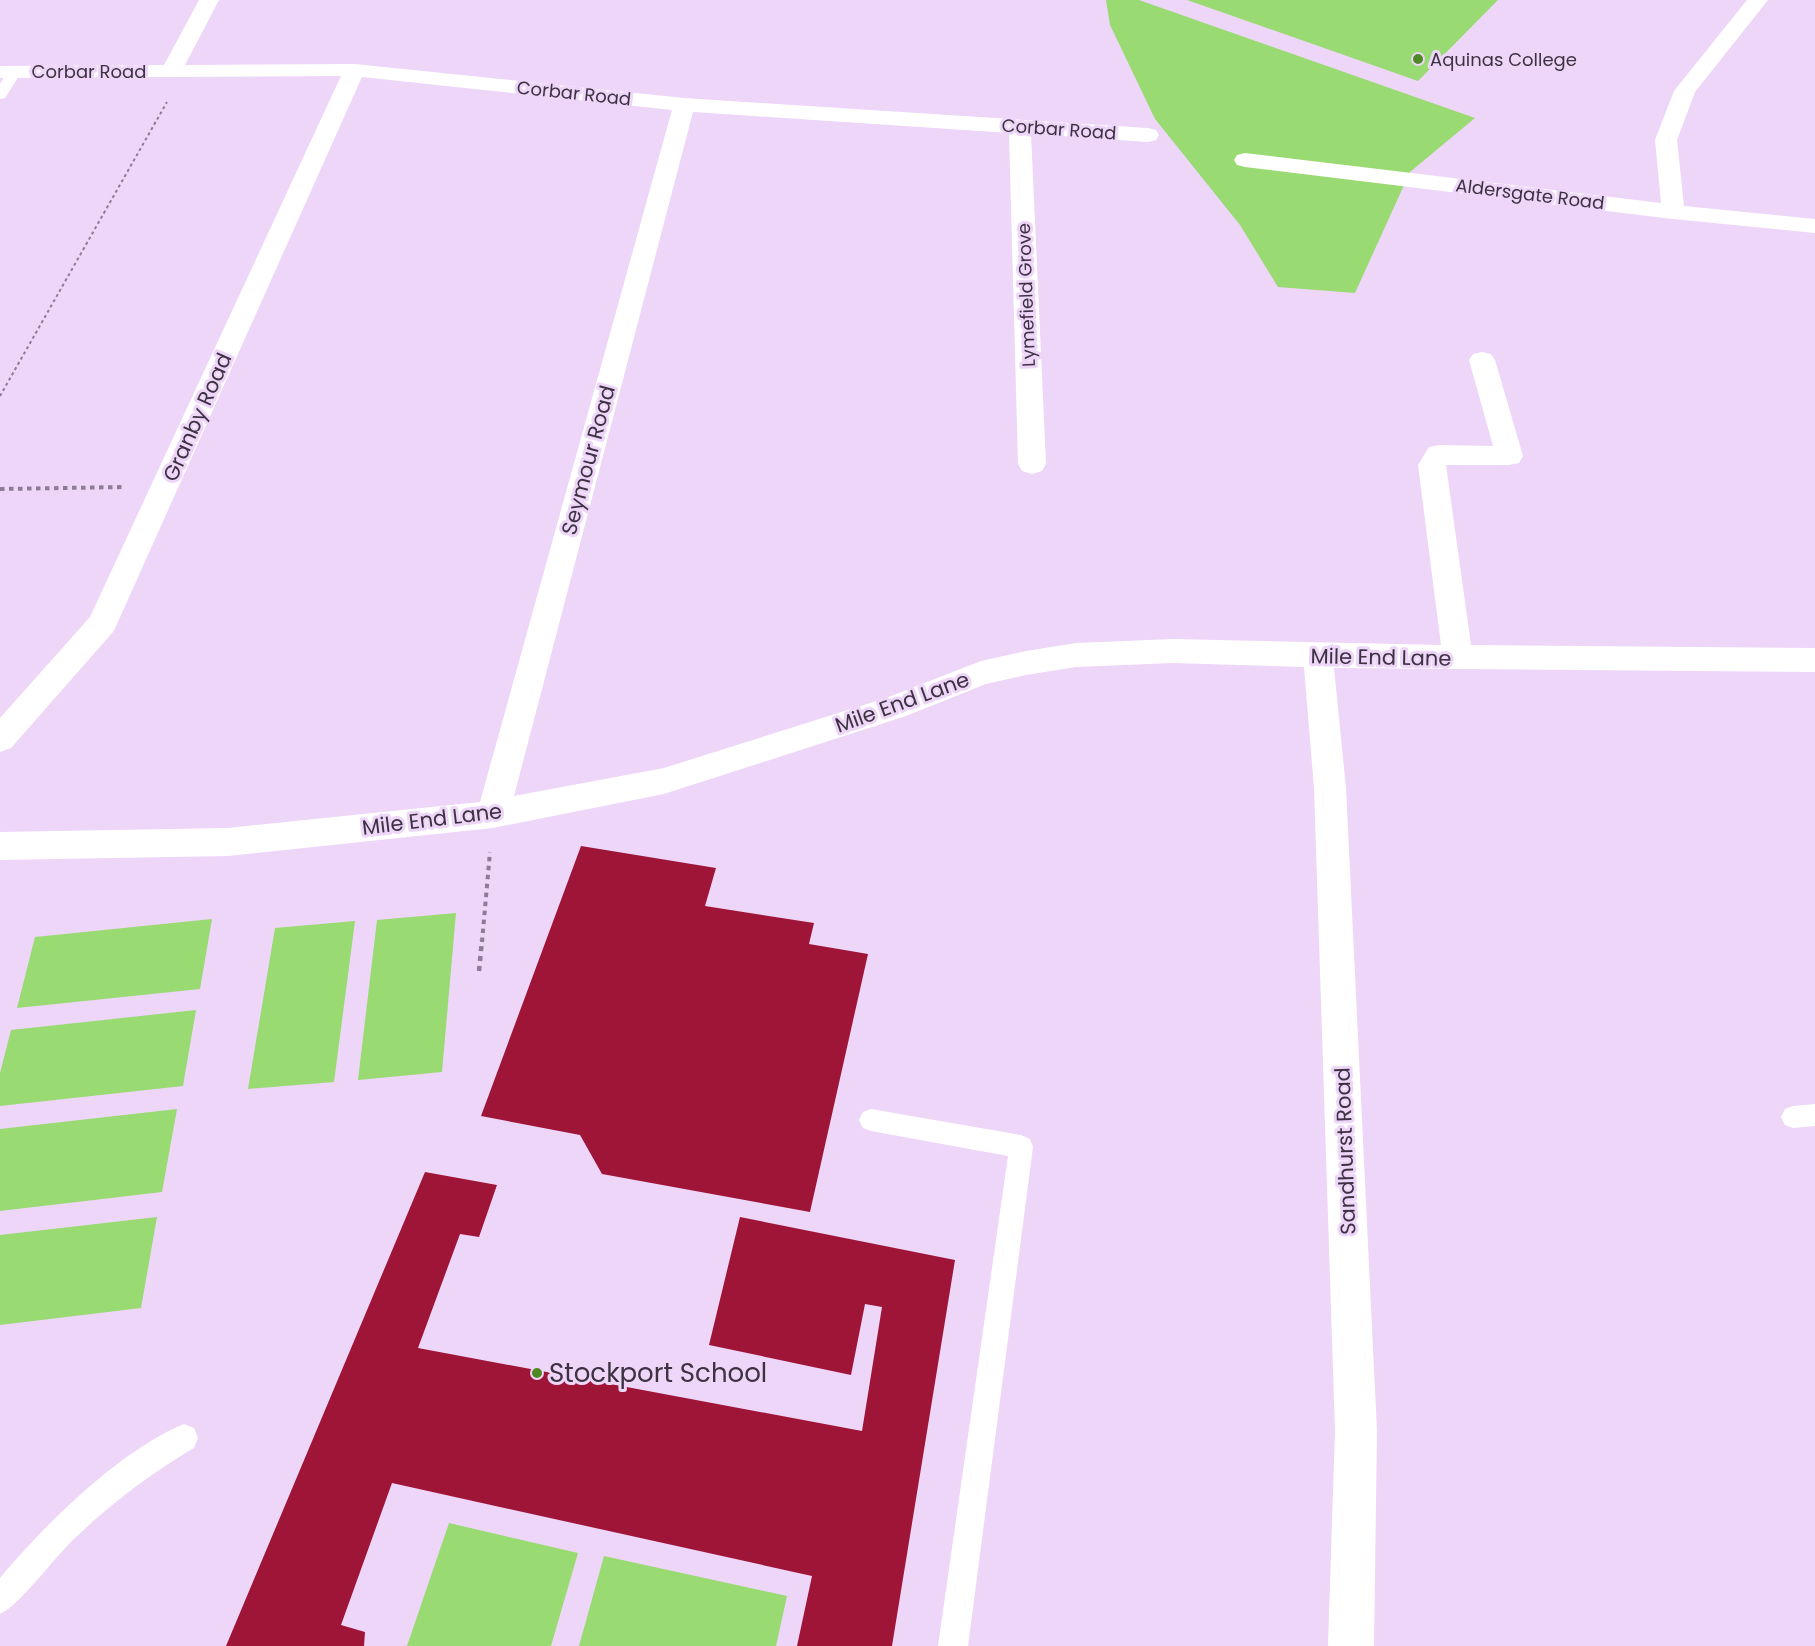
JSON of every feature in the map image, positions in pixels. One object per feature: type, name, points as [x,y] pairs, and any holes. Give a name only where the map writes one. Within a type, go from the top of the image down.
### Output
[{"type":"street","points":[[178,71],[209,0]]},
{"type":"street","points":[[1672,212],[1666,140],[1685,91],[1758,0]]},
{"type":"street","name":"Corbar Road","points":[[7,71],[355,70],[684,105],[1148,135]]},
{"type":"street","name":"Granby Road","points":[[0,739],[102,624],[355,70]]},
{"type":"street","name":"Seymour Road","points":[[493,814],[684,105]]},
{"type":"street","name":"Lymefield Grove","points":[[1020,127],[1032,464]]},
{"type":"street","name":"Aldersgate Road","points":[[1245,160],[1672,212],[1815,226]]},
{"type":"street","points":[[1458,658],[1432,465],[1439,454],[1509,456],[1482,360]]},
{"type":"street","name":"Mile End Lane","points":[[0,846],[228,842],[493,814],[664,780],[895,707],[981,674],[1026,663],[1076,655],[1173,651],[1458,658],[1815,660]]},
{"type":"street","name":"Sandhurst Road","points":[[1318,656],[1330,788],[1356,1431],[1351,1646]]},
{"type":"lane","points":[[0,95],[7,71]]},
{"type":"lane","points":[[872,1120],[1021,1147],[953,1646]]},
{"type":"lane","points":[[0,1600],[60,1531],[147,1460],[184,1438]]},
{"type":"path","points":[[0,396],[122,186],[178,71]]},
{"type":"path","points":[[0,489],[165,486]]},
{"type":"path","points":[[479,970],[493,814]]},
{"type":"green space","points":[[1106,0],[1139,0],[1475,118],[1410,172],[1355,293],[1278,287],[1240,225],[1155,119],[1110,25]]},
{"type":"green space","points":[[1187,0],[1498,0],[1418,81]]},
{"type":"green space","points":[[456,913],[442,1072],[358,1080],[377,920]]},
{"type":"green space","points":[[212,919],[200,989],[17,1008],[35,937]]},
{"type":"green space","points":[[355,921],[334,1082],[248,1089],[275,928]]},
{"type":"green space","points":[[196,1010],[183,1086],[0,1106],[0,1073],[11,1030]]},
{"type":"green space","points":[[177,1109],[162,1192],[0,1211],[0,1129]]},
{"type":"green space","points":[[157,1217],[141,1308],[0,1325],[0,1235]]},
{"type":"green space","points":[[449,1523],[578,1553],[551,1646],[407,1646]]},
{"type":"green space","points":[[604,1556],[787,1596],[776,1646],[579,1646]]},
{"type":"building","points":[[581,846],[716,868],[705,906],[814,923],[809,944],[868,954],[810,1212],[602,1174],[580,1135],[481,1116]]},
{"type":"building","points":[[425,1172],[497,1185],[479,1237],[460,1234],[418,1348],[862,1431],[882,1307],[865,1304],[851,1375],[709,1345],[740,1217],[955,1260],[892,1646],[797,1646],[812,1576],[392,1483],[341,1625],[365,1632],[364,1646],[226,1646]]},
{"type":"place","name":"Aquinas College","points":[[1418,59]]},
{"type":"place","name":"Stockport School","points":[[537,1373]]}]
